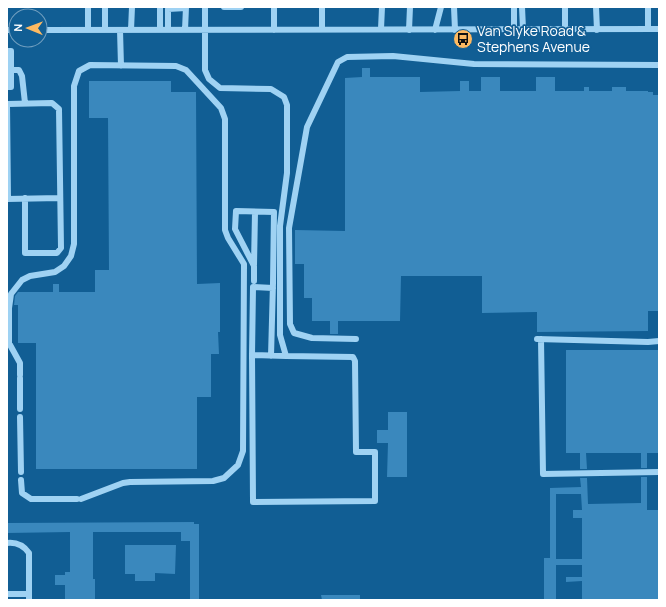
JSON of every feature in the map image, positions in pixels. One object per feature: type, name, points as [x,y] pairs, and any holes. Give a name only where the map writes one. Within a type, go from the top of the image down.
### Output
[{"type":"street","points":[[88,7],[88,30]]},
{"type":"street","points":[[105,7],[105,30]]},
{"type":"street","points":[[131,30],[132,7]]},
{"type":"street","points":[[160,7],[160,30]]},
{"type":"street","points":[[204,7],[205,70],[209,79],[220,88],[271,89],[284,97],[287,106],[287,173],[280,226],[280,335],[286,356]]},
{"type":"street","points":[[224,7],[240,7]]},
{"type":"street","points":[[274,7],[274,30]]},
{"type":"street","points":[[322,7],[322,29]]},
{"type":"street","points":[[381,29],[382,7]]},
{"type":"street","points":[[409,30],[410,7]]},
{"type":"street","points":[[435,30],[441,7]]},
{"type":"street","points":[[454,7],[456,30]]},
{"type":"street","points":[[514,7],[514,29]]},
{"type":"street","points":[[522,7],[523,29]]},
{"type":"street","points":[[565,7],[565,30]]},
{"type":"street","points":[[596,7],[597,30]]},
{"type":"street","points":[[648,7],[648,29]]},
{"type":"street","points":[[168,30],[168,8],[186,8],[185,30]]},
{"type":"street","points":[[48,30],[659,29]]},
{"type":"street","points":[[120,30],[121,66]]},
{"type":"street","points":[[7,51],[11,51],[9,70],[11,87],[7,87]]},
{"type":"street","points":[[356,340],[312,338],[294,333],[290,324],[289,228],[307,127],[338,62],[347,57],[393,56],[474,64],[659,65]]},
{"type":"street","points":[[20,409],[20,363],[10,343],[9,308],[11,294],[22,280],[30,276],[55,272],[64,266],[71,256],[74,244],[74,86],[79,72],[90,65],[176,66],[186,70],[221,108],[225,119],[225,230],[228,238],[244,264],[243,451],[238,465],[224,478],[213,481],[130,482],[79,499],[31,499],[22,493],[21,480]]},
{"type":"street","points":[[9,70],[19,70],[22,76],[25,103]]},
{"type":"street","points":[[25,198],[25,253],[57,253],[61,248],[59,109],[52,103],[7,104],[7,199],[25,198],[60,198]]},
{"type":"street","points":[[254,266],[235,229],[236,211],[274,212],[271,356]]},
{"type":"street","points":[[254,281],[255,212]]},
{"type":"street","points":[[252,355],[352,357],[355,360],[356,452],[375,452],[375,501],[253,502],[252,355],[253,287],[273,288]]},
{"type":"street","points":[[659,341],[539,339],[543,474],[659,472]]},
{"type":"street","points":[[20,416],[21,472]]},
{"type":"street","points":[[7,542],[12,542],[24,548],[29,554],[29,597],[7,594]]},
{"type":"building","points":[[362,68],[370,68],[370,77],[420,77],[420,92],[460,91],[460,81],[469,81],[469,91],[481,91],[481,77],[500,77],[500,91],[536,91],[536,77],[555,77],[555,91],[584,91],[584,87],[589,87],[589,91],[612,91],[612,87],[626,87],[626,91],[648,91],[653,92],[653,95],[659,95],[659,311],[648,311],[648,331],[537,332],[537,312],[482,313],[482,276],[401,276],[400,321],[338,321],[338,334],[330,334],[330,321],[312,321],[312,298],[304,298],[304,264],[295,264],[295,230],[345,231],[345,78],[362,77]]},
{"type":"building","points":[[89,81],[171,81],[171,92],[196,92],[197,284],[220,283],[220,332],[218,332],[219,354],[211,354],[211,397],[197,397],[197,469],[36,469],[36,343],[18,343],[18,305],[14,305],[15,296],[18,292],[53,292],[53,284],[59,284],[59,292],[95,292],[95,270],[109,270],[108,118],[89,118]]},
{"type":"building","points":[[566,350],[659,350],[659,453],[647,453],[647,468],[641,468],[641,453],[586,453],[587,469],[580,469],[580,453],[566,453]]},
{"type":"building","points":[[388,412],[407,412],[407,477],[387,477],[388,443],[377,443],[377,430],[388,430]]},
{"type":"building","points":[[641,477],[647,477],[647,510],[659,510],[659,600],[582,600],[582,581],[566,582],[566,577],[582,577],[582,565],[556,565],[556,600],[544,600],[544,558],[550,558],[550,488],[581,487],[580,478],[587,478],[588,504],[641,503]],"holes":[[[556,494],[581,494],[582,510],[573,510],[573,518],[582,518],[582,559],[556,559]]]},
{"type":"building","points":[[194,522],[194,524],[199,524],[199,600],[190,600],[190,541],[181,541],[181,532],[93,532],[93,579],[95,579],[95,600],[65,600],[65,585],[55,585],[55,575],[65,575],[65,572],[70,572],[70,532],[7,533],[7,523]]},
{"type":"building","points":[[125,545],[176,545],[175,574],[155,573],[155,581],[135,581],[135,574],[125,574]]},
{"type":"building","points":[[321,595],[360,595],[360,600],[322,600]]},
{"type":"place","name":"Van Slyke Road & Stephens Avenue","points":[[463,39]]}]
